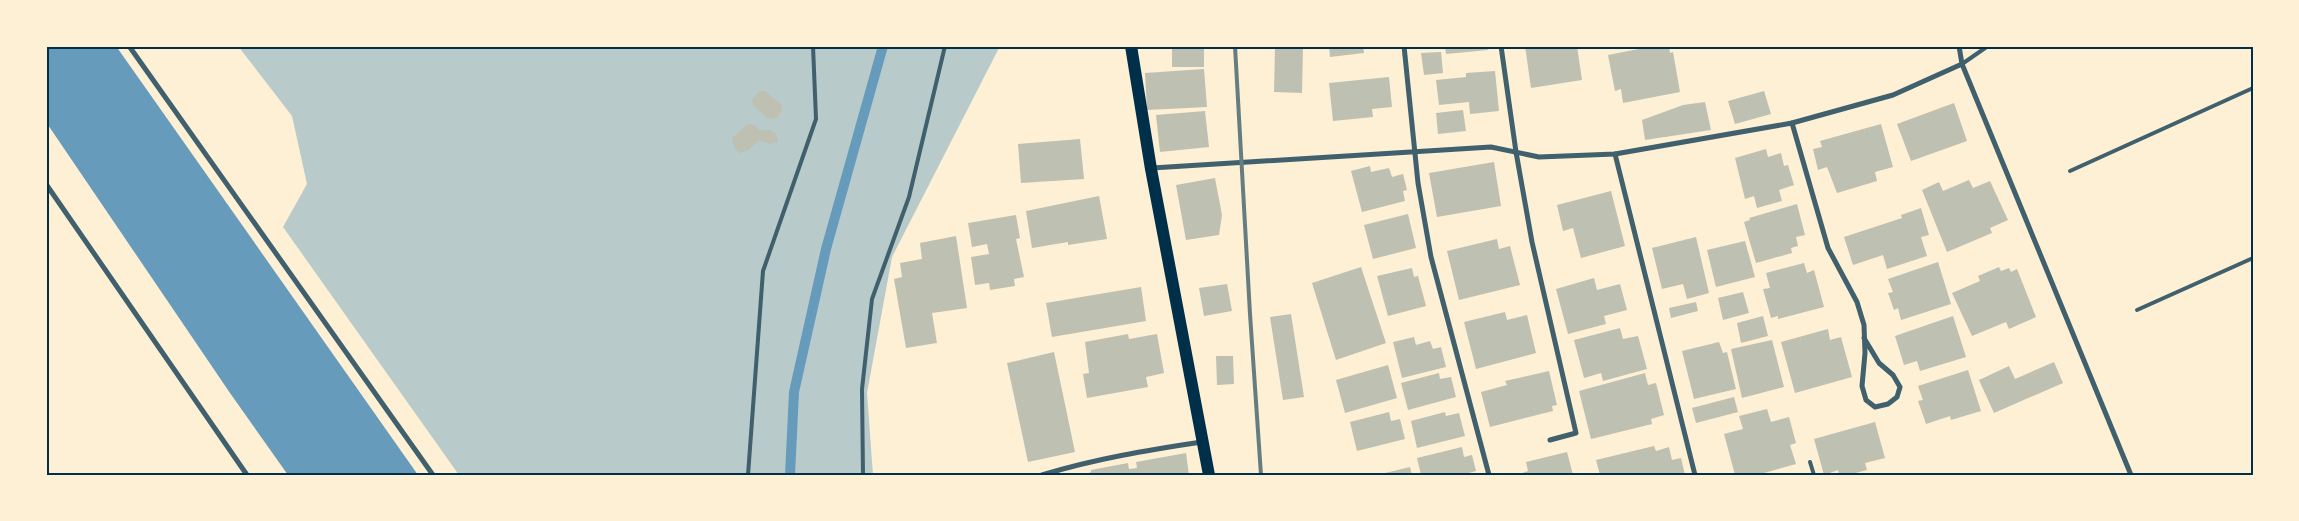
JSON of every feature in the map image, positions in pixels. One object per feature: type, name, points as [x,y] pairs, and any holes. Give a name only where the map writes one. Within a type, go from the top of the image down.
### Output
[{"type":"main road","points":[[1131,46],[1151,168],[1209,475]]},
{"type":"street","points":[[129,46],[433,475]]},
{"type":"street","points":[[1404,46],[1418,183],[1431,257],[1489,475]]},
{"type":"street","points":[[1502,46],[1516,152],[1532,242],[1576,433],[1550,440]]},
{"type":"street","points":[[1958,46],[1962,64],[2131,475]]},
{"type":"street","points":[[1151,168],[1491,147],[1539,157],[1615,154],[1792,123],[1893,95],[1962,64]]},
{"type":"street","points":[[1792,123],[1828,248],[1857,302],[1864,325],[1862,386],[1866,400],[1875,407],[1888,404],[1897,397],[1900,386],[1893,375],[1879,363],[1864,338]]},
{"type":"street","points":[[1615,154],[1694,475]]},
{"type":"street","points":[[46,184],[247,475]]},
{"type":"street","points":[[1042,475],[1066,467],[1142,451],[1203,442]]},
{"type":"lane","points":[[748,475],[763,271],[816,119],[813,46]]},
{"type":"lane","points":[[863,475],[862,389],[872,299],[909,197],[946,46]]},
{"type":"lane","points":[[1962,64],[1988,46]]},
{"type":"lane","points":[[2070,171],[2253,88]]},
{"type":"lane","points":[[2137,310],[2253,258]]},
{"type":"lane","points":[[1810,462],[1814,475]]},
{"type":"shaded area","points":[[238,46],[1000,46],[892,257],[867,393],[873,475],[459,475],[283,227],[307,184],[292,116]]},
{"type":"water","points":[[46,46],[116,46],[418,475],[288,475],[46,122]]},
{"type":"building","points":[[1172,46],[1204,46],[1204,67],[1172,67]]},
{"type":"building","points":[[1275,46],[1303,46],[1302,93],[1274,92]]},
{"type":"building","points":[[1329,46],[1363,46],[1364,53],[1330,57]]},
{"type":"building","points":[[1445,46],[1488,46],[1488,50],[1446,54]]},
{"type":"building","points":[[1525,46],[1577,46],[1582,80],[1531,88]]},
{"type":"building","points":[[1654,46],[1669,46],[1670,53],[1673,52],[1680,92],[1623,103],[1621,89],[1615,91],[1608,55]]},
{"type":"building","points":[[1441,52],[1443,73],[1424,75],[1421,53]]},
{"type":"building","points":[[1204,69],[1207,107],[1147,110],[1145,73]]},
{"type":"building","points":[[1495,71],[1499,111],[1470,114],[1469,102],[1439,105],[1436,80],[1466,77],[1466,73]]},
{"type":"building","points":[[1389,77],[1392,107],[1372,109],[1373,117],[1333,121],[1329,83]]},
{"type":"building","points":[[760,91],[765,91],[781,104],[782,110],[778,117],[773,119],[767,118],[753,105],[752,99]]},
{"type":"building","points":[[1764,91],[1771,114],[1735,124],[1728,101]]},
{"type":"building","points":[[1705,102],[1711,130],[1645,140],[1642,120],[1683,105]]},
{"type":"building","points":[[1954,103],[1967,141],[1911,161],[1897,124]]},
{"type":"building","points":[[1463,110],[1466,131],[1438,134],[1436,113]]},
{"type":"building","points":[[1205,111],[1209,147],[1160,152],[1156,115]]},
{"type":"building","points":[[748,124],[755,125],[759,130],[770,130],[776,134],[778,142],[769,144],[759,140],[749,150],[740,153],[736,150],[732,141],[733,137]]},
{"type":"building","points":[[1881,124],[1893,167],[1875,172],[1877,181],[1837,193],[1827,167],[1818,170],[1813,149],[1822,147],[1820,141]]},
{"type":"building","points":[[1080,139],[1084,179],[1021,183],[1018,144]]},
{"type":"building","points":[[1766,149],[1768,157],[1781,153],[1784,166],[1788,165],[1794,185],[1779,190],[1782,201],[1757,208],[1754,196],[1745,199],[1735,158]]},
{"type":"building","points":[[1494,162],[1501,206],[1437,217],[1429,173]]},
{"type":"building","points":[[1370,166],[1371,172],[1389,168],[1392,177],[1403,174],[1407,190],[1403,191],[1405,201],[1362,212],[1351,171]]},
{"type":"building","points":[[1215,178],[1222,215],[1219,235],[1186,240],[1176,185]]},
{"type":"building","points":[[1969,180],[1973,188],[1990,181],[2008,220],[1990,228],[1992,233],[1947,252],[1922,190],[1939,182],[1943,191]]},
{"type":"building","points":[[1611,191],[1625,246],[1581,258],[1573,228],[1563,231],[1557,205]]},
{"type":"building","points":[[1099,196],[1107,239],[1068,245],[1068,242],[1032,248],[1026,211]]},
{"type":"building","points":[[1797,204],[1805,235],[1796,237],[1798,246],[1791,248],[1792,253],[1756,263],[1744,222],[1750,220],[1749,218]]},
{"type":"building","points":[[1921,208],[1929,235],[1921,237],[1927,256],[1887,269],[1883,255],[1853,265],[1844,237],[1902,218],[1901,215]]},
{"type":"building","points":[[1408,214],[1416,248],[1373,259],[1364,225]]},
{"type":"building","points":[[1016,215],[1020,238],[1016,239],[1024,277],[1014,279],[1015,286],[990,290],[989,283],[975,285],[971,257],[989,254],[987,244],[972,247],[968,223]]},
{"type":"building","points":[[956,236],[967,308],[932,313],[937,343],[906,348],[894,279],[902,277],[900,263],[922,259],[920,243]]},
{"type":"building","points":[[1696,237],[1709,293],[1687,299],[1683,284],[1662,289],[1652,248]]},
{"type":"building","points":[[1497,239],[1499,249],[1510,246],[1520,285],[1459,300],[1447,251]]},
{"type":"building","points":[[1745,241],[1755,277],[1716,287],[1707,250]]},
{"type":"building","points":[[1938,262],[1951,304],[1901,320],[1898,308],[1894,310],[1888,293],[1893,292],[1888,279]]},
{"type":"building","points":[[1804,263],[1807,273],[1814,270],[1824,307],[1778,319],[1778,316],[1771,318],[1763,289],[1770,288],[1766,273]]},
{"type":"building","points":[[1361,267],[1386,343],[1336,360],[1312,283]]},
{"type":"building","points":[[1999,267],[2001,271],[2009,268],[2011,272],[2017,269],[2036,317],[2009,329],[2006,322],[1972,336],[1952,293],[1980,281],[1978,276]]},
{"type":"building","points":[[1412,268],[1414,277],[1418,276],[1426,306],[1388,316],[1377,276]]},
{"type":"building","points":[[1594,278],[1597,290],[1620,284],[1627,310],[1604,316],[1606,324],[1568,334],[1556,289]]},
{"type":"building","points":[[1227,284],[1232,311],[1204,316],[1199,288]]},
{"type":"building","points":[[1141,287],[1146,321],[1052,337],[1046,303]]},
{"type":"building","points":[[1743,292],[1749,313],[1723,320],[1718,298]]},
{"type":"building","points":[[1696,302],[1698,311],[1671,318],[1669,308]]},
{"type":"building","points":[[1505,312],[1507,320],[1527,315],[1536,353],[1476,369],[1464,322]]},
{"type":"building","points":[[1291,314],[1304,397],[1283,400],[1270,317]]},
{"type":"building","points":[[1763,316],[1768,336],[1741,343],[1737,323]]},
{"type":"building","points":[[1953,316],[1966,357],[1920,371],[1917,361],[1904,365],[1895,336]]},
{"type":"building","points":[[1620,328],[1623,339],[1638,336],[1647,369],[1603,381],[1601,373],[1584,378],[1574,340]]},
{"type":"building","points":[[1828,329],[1830,340],[1841,337],[1852,377],[1795,393],[1781,342]]},
{"type":"building","points":[[1128,334],[1129,339],[1157,334],[1164,373],[1146,377],[1148,387],[1087,398],[1083,374],[1089,373],[1085,342]]},
{"type":"building","points":[[1414,337],[1416,345],[1430,341],[1433,349],[1441,347],[1446,367],[1402,378],[1393,342]]},
{"type":"building","points":[[1772,340],[1784,387],[1742,398],[1731,349]]},
{"type":"building","points":[[1719,342],[1723,353],[1727,352],[1736,389],[1694,399],[1682,351]]},
{"type":"building","points":[[1054,352],[1075,452],[1028,462],[1007,363]]},
{"type":"building","points":[[1216,356],[1233,356],[1234,384],[1217,385]]},
{"type":"building","points":[[2054,362],[2063,383],[1994,413],[1979,380],[2009,366],[2015,379]]},
{"type":"building","points":[[1388,365],[1397,398],[1345,413],[1336,380]]},
{"type":"building","points":[[1968,370],[1981,411],[1951,420],[1950,416],[1926,424],[1918,401],[1923,400],[1918,386]]},
{"type":"building","points":[[1549,371],[1557,405],[1552,406],[1553,411],[1490,427],[1481,392],[1507,385],[1505,381]]},
{"type":"building","points":[[1439,373],[1440,379],[1451,377],[1456,397],[1408,410],[1401,383]]},
{"type":"building","points":[[1645,373],[1648,385],[1656,383],[1664,415],[1651,419],[1652,424],[1591,439],[1579,391]]},
{"type":"building","points":[[1734,397],[1738,412],[1696,423],[1692,408]]},
{"type":"building","points":[[1767,409],[1771,422],[1789,417],[1796,443],[1790,445],[1796,464],[1757,475],[1735,475],[1724,434],[1743,429],[1739,416]]},
{"type":"building","points":[[1389,412],[1391,421],[1400,419],[1405,439],[1357,451],[1350,422]]},
{"type":"building","points":[[1445,412],[1446,416],[1459,413],[1465,436],[1417,448],[1411,421]]},
{"type":"building","points":[[1875,422],[1885,458],[1865,463],[1867,470],[1848,475],[1839,475],[1838,470],[1824,475],[1814,439]]},
{"type":"building","points":[[1654,446],[1656,451],[1669,447],[1672,460],[1681,458],[1685,475],[1600,475],[1596,460]]},
{"type":"building","points":[[1462,447],[1464,457],[1472,455],[1476,471],[1462,475],[1421,475],[1417,458]]},
{"type":"building","points":[[1567,452],[1573,475],[1516,475],[1528,471],[1526,462]]},
{"type":"building","points":[[1186,453],[1189,475],[1084,475],[1091,472],[1091,470],[1128,463],[1129,469],[1137,468],[1136,462]]},
{"type":"building","points":[[1410,467],[1412,475],[1381,474]]},
{"type":"waterway","points":[[790,475],[794,392],[826,249],[883,46]]},
{"type":"railway","points":[[1235,46],[1261,475]]}]
